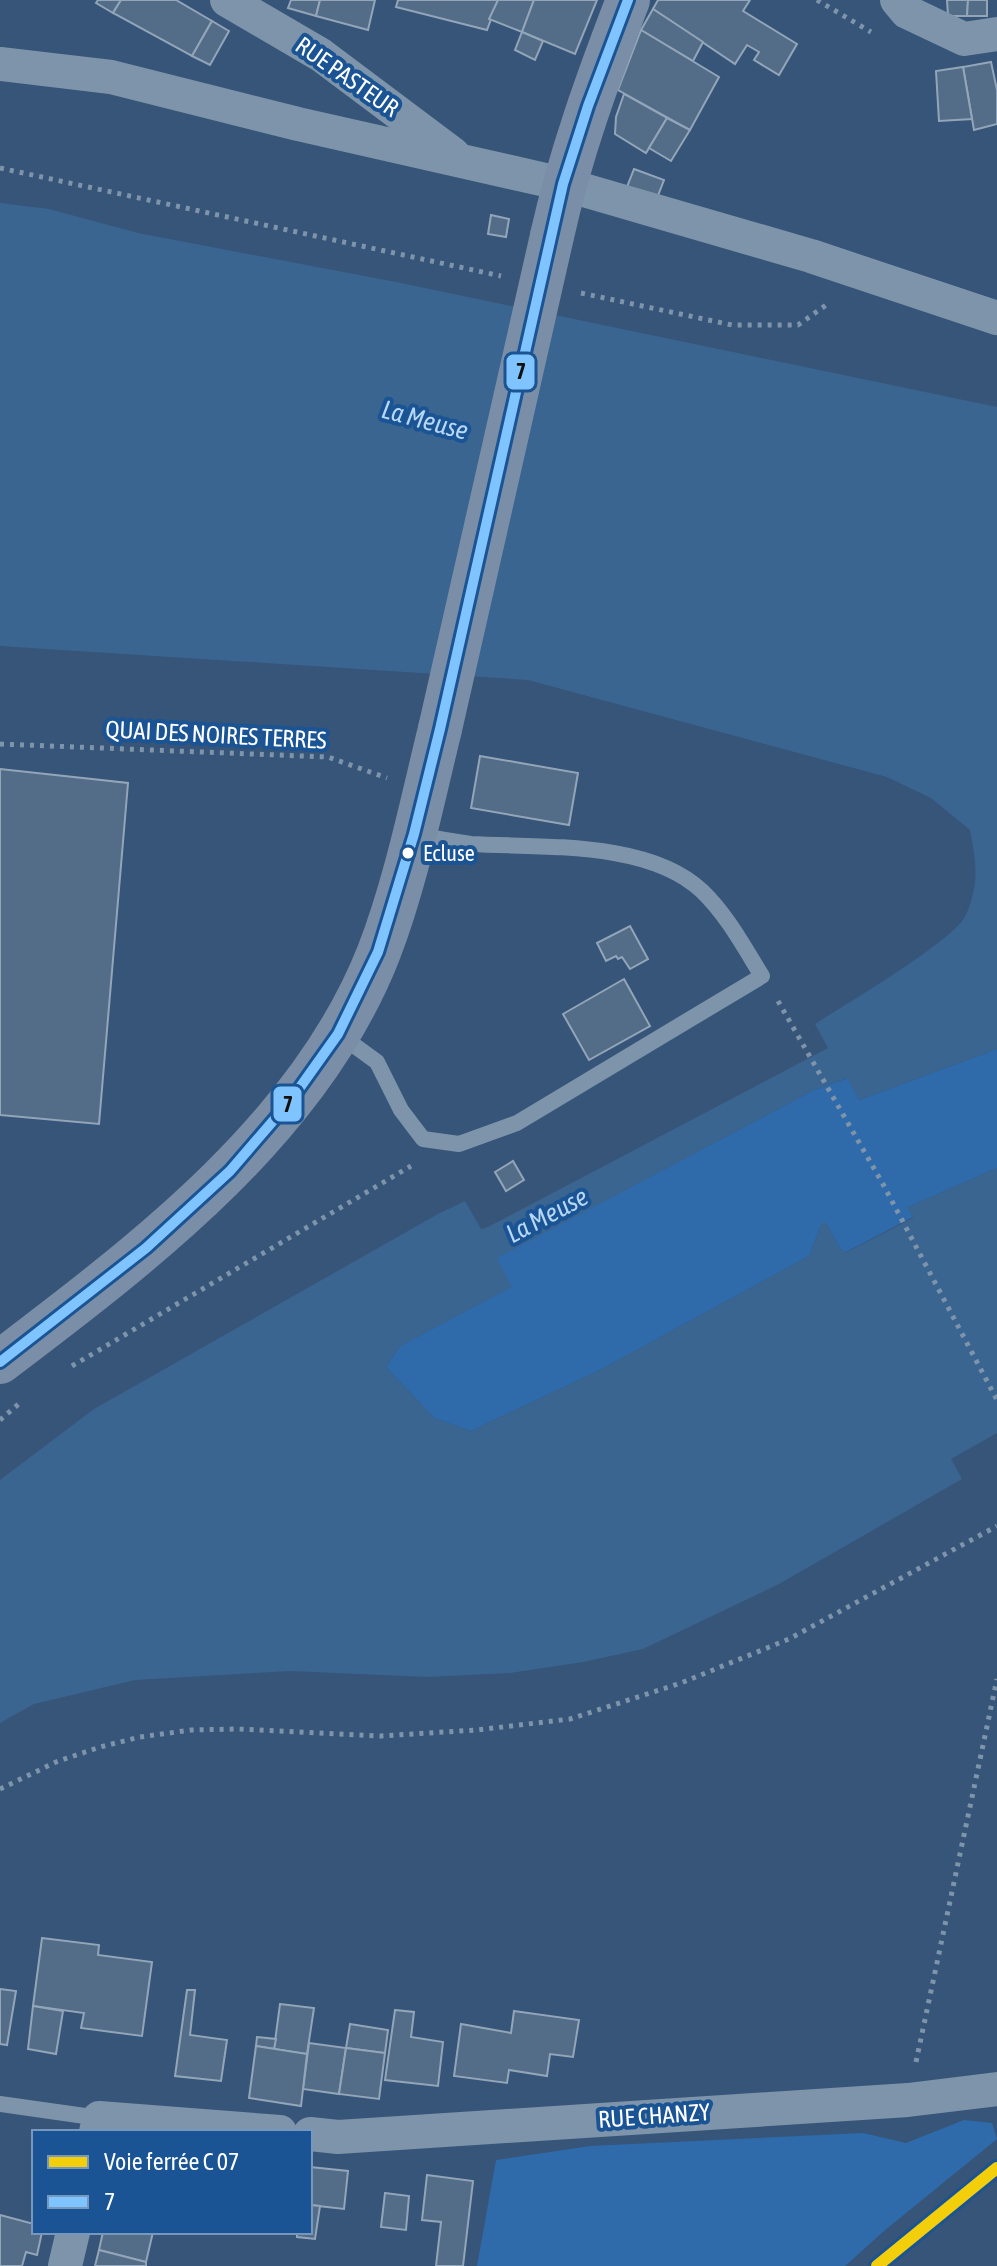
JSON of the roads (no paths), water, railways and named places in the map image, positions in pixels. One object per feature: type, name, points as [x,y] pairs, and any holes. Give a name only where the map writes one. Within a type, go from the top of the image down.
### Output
[{"type":"street","name":"RUE PASTEUR","points":[[227,0],[321,55],[463,161]]},
{"type":"street","points":[[0,1362],[146,1248],[230,1171],[291,1100],[338,1034],[378,952],[414,834],[440,729],[563,184],[588,106],[628,0]]},
{"type":"street","points":[[897,0],[907,12],[964,39],[997,34]]},
{"type":"street","points":[[0,64],[111,77],[298,124],[563,184],[811,256],[997,318]]},
{"type":"street","name":"RUE CHANZY","points":[[312,2134],[338,2137],[908,2100],[997,2089]]},
{"type":"street","points":[[97,2125],[228,2130]]},
{"type":"street","points":[[65,2266],[73,2234]]},
{"type":"lane","points":[[338,1034],[377,1062],[401,1110],[423,1139],[459,1144],[517,1123],[762,976],[728,921],[700,889],[655,862],[603,851],[467,843],[414,834]]},
{"type":"lane","points":[[0,2104],[97,2125]]},
{"type":"water","name":"La Meuse","points":[[0,203],[49,209],[138,233],[396,282],[997,407],[997,1049],[859,1100],[847,1078],[814,1090],[497,1258],[512,1287],[400,1346],[386,1367],[434,1418],[471,1431],[602,1369],[809,1256],[822,1223],[826,1223],[841,1250],[847,1252],[913,1218],[908,1207],[997,1168],[997,1433],[951,1459],[962,1479],[779,1584],[643,1649],[510,1673],[427,1677],[290,1671],[135,1680],[34,1704],[0,1723],[0,1480],[94,1409],[438,1214],[465,1201],[481,1229],[488,1227],[828,1048],[815,1024],[921,956],[957,926],[966,915],[976,872],[970,830],[931,798],[887,777],[528,680],[0,646]]},
{"type":"place","name":"Ecluse","points":[[408,853]]}]
